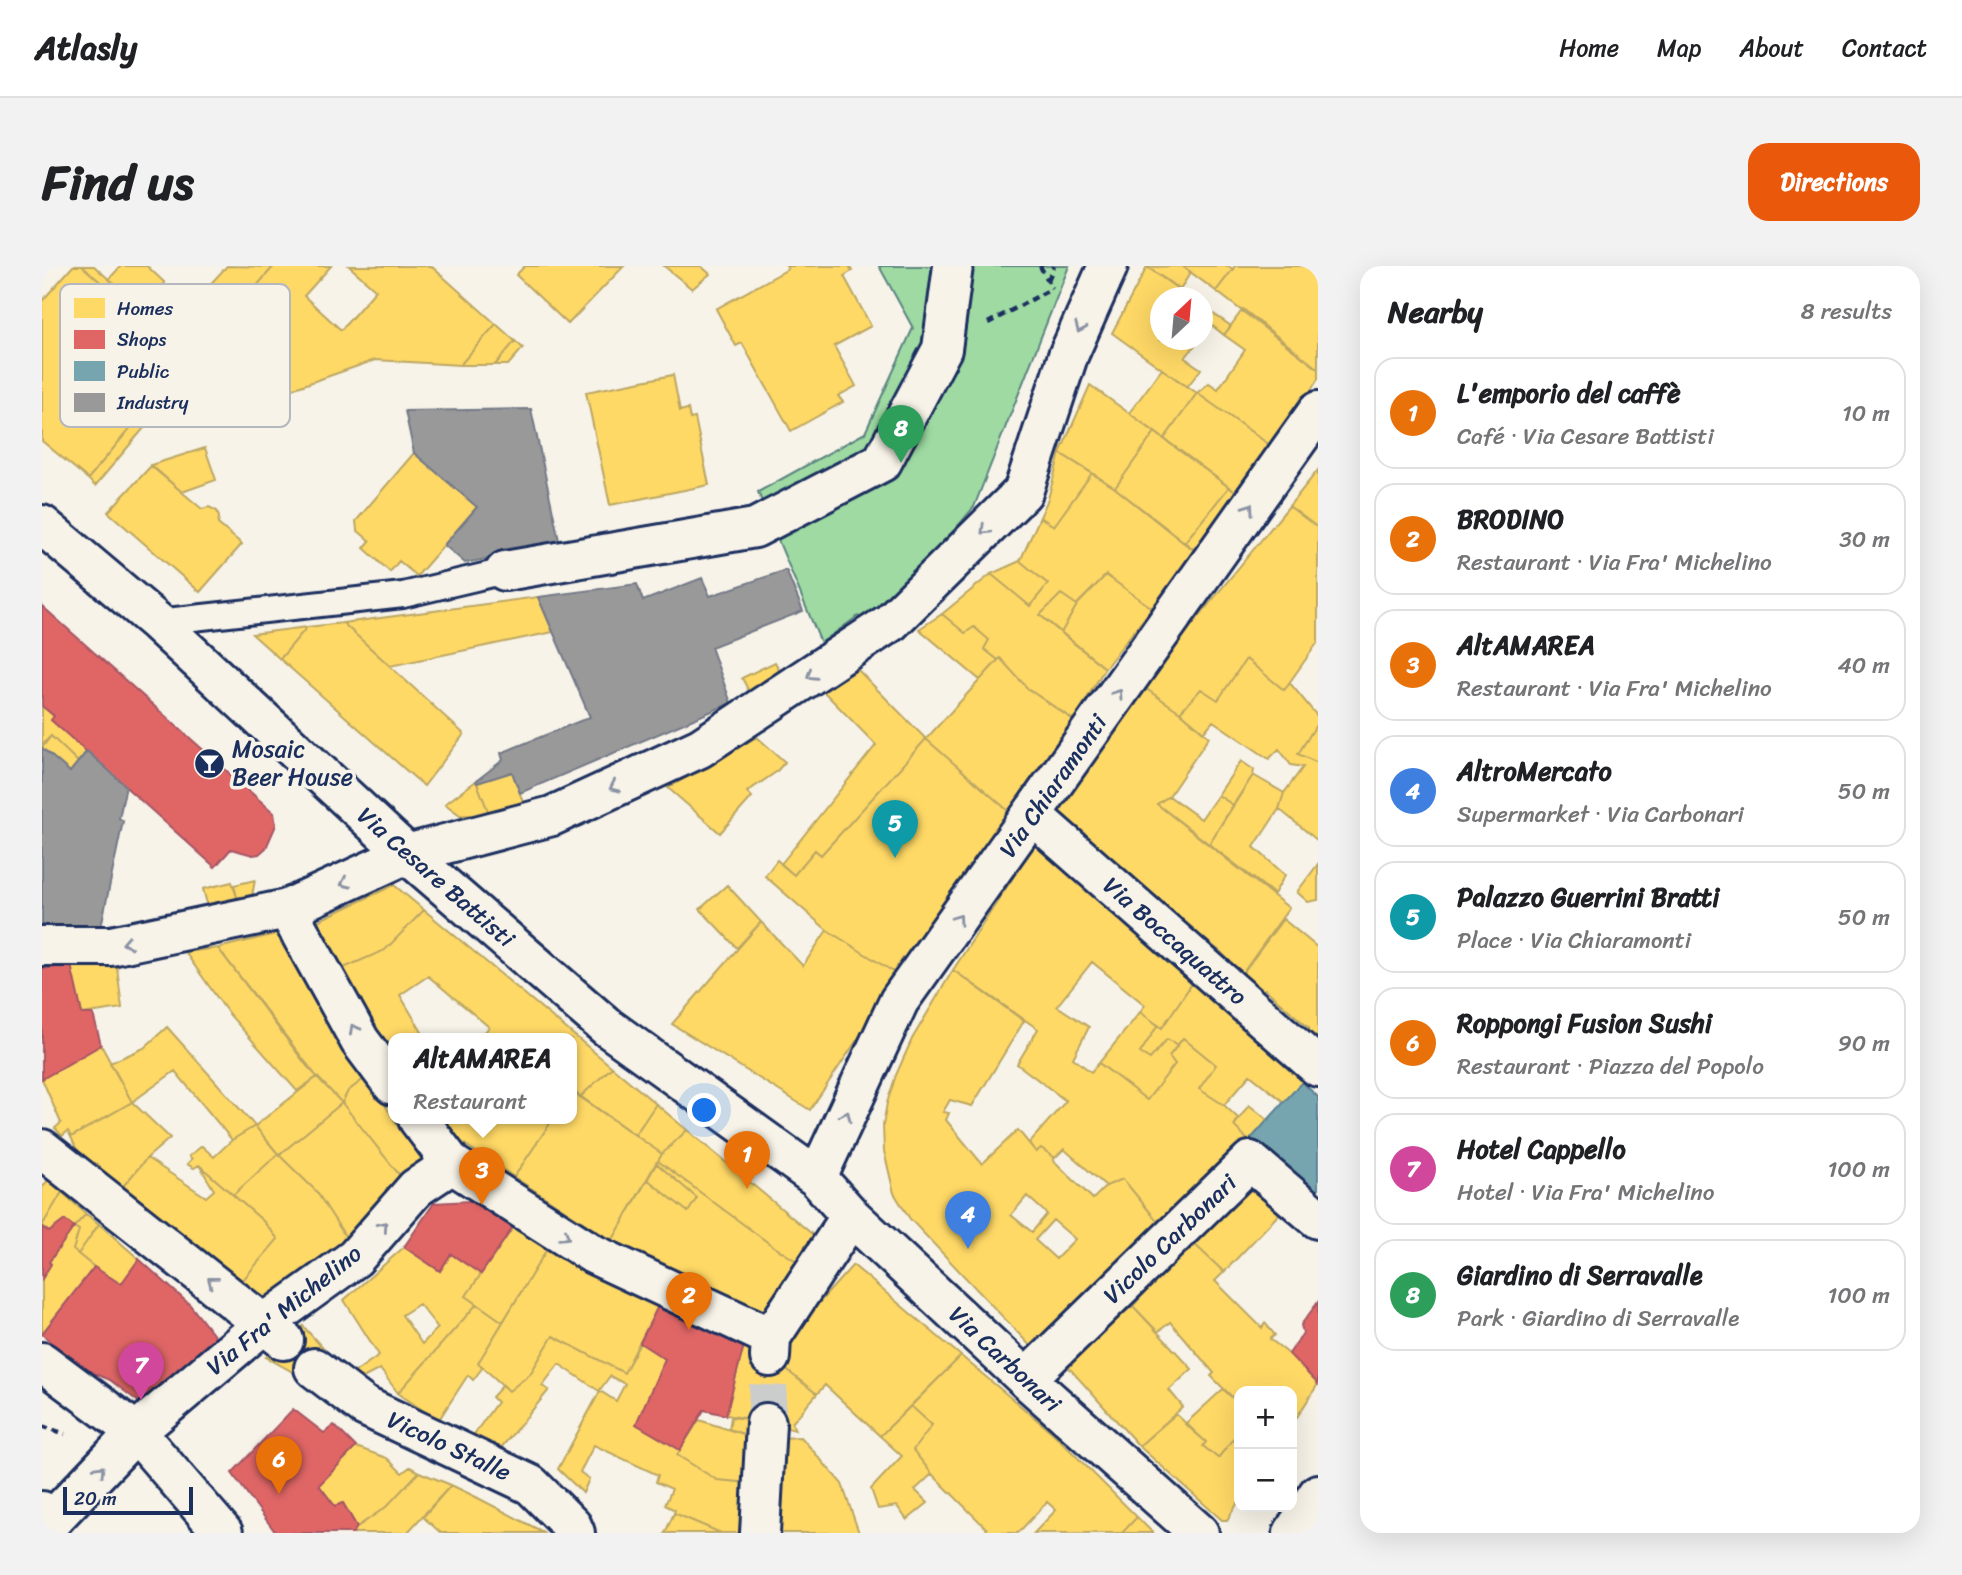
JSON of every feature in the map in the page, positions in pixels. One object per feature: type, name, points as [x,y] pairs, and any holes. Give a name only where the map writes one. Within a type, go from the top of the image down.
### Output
[{"type":"street","points":[[505,571],[755,528],[882,462],[942,349],[953,266]]},
{"type":"street","points":[[42,946],[111,946],[287,909],[407,854],[552,816],[700,748],[891,622],[1023,492],[1068,356],[1108,266]]},
{"type":"street","name":"Via Chiaramonti","points":[[817,1178],[899,1001],[1318,411]]},
{"type":"street","name":"Via Cesare Battisti","points":[[42,525],[157,622],[407,854],[607,1027],[817,1178]]},
{"type":"street","name":"Via Boccaquattro","points":[[1032,815],[1318,1067]]},
{"type":"street","points":[[287,909],[360,1041],[388,1078]]},
{"type":"street","points":[[422,1124],[452,1164],[593,1254],[771,1347],[851,1216]]},
{"type":"street","points":[[42,1149],[275,1332]]},
{"type":"street","name":"Vicolo Carbonari","points":[[1026,1379],[1250,1161],[1318,1219]]},
{"type":"street","name":"Via Fra' Michelino","points":[[47,1515],[136,1433],[275,1332],[355,1258],[416,1188],[452,1164]]},
{"type":"street","name":"Via Carbonari","points":[[817,1178],[851,1216],[1026,1379],[1199,1533]]},
{"type":"street","points":[[42,1362],[136,1433],[223,1533]]},
{"type":"street","name":"Vicolo Stalle","points":[[314,1368],[364,1406],[531,1485],[572,1526],[575,1533]]},
{"type":"street","points":[[760,1533],[766,1423]]},
{"type":"street","points":[[1293,1533],[1318,1494]]},
{"type":"lane","points":[[157,622],[402,595],[505,571]]},
{"type":"path","points":[[942,349],[1052,288],[1040,266]]},
{"type":"path","points":[[1048,281],[1054,266]]},
{"type":"green space","points":[[879,266],[1069,266],[974,507],[886,611],[866,625],[858,616],[821,643],[758,492],[865,433],[913,328]]},
{"type":"building: Homes","points":[[73,266],[82,266],[103,284],[60,284],[60,427],[131,427],[88,479],[42,441],[42,301]]},
{"type":"building: Homes","points":[[82,266],[94,266],[114,284],[103,284]]},
{"type":"building: Homes","points":[[121,266],[147,266],[165,283],[115,284],[109,279]]},
{"type":"building: Homes","points":[[227,266],[273,267],[258,284],[210,284]]},
{"type":"building: Homes","points":[[274,266],[331,266],[304,296],[341,330],[376,290],[349,266],[431,266],[496,324],[460,365],[375,360],[290,390],[290,284],[258,284]]},
{"type":"building: Homes","points":[[525,266],[624,266],[568,324],[516,275]]},
{"type":"building: Homes","points":[[664,266],[701,266],[710,274],[692,289]]},
{"type":"building: Homes","points":[[786,266],[849,266],[852,271],[844,276],[871,326],[834,346],[856,386],[838,396],[843,402],[791,431],[742,343],[736,346],[716,309],[788,269]]},
{"type":"building: Homes","points":[[1182,266],[1228,266],[1233,269],[1216,291]]},
{"type":"building: Homes","points":[[1182,266],[1191,272],[1181,287],[1177,287],[1147,267]]},
{"type":"building: Homes","points":[[1235,266],[1318,266],[1318,369],[1216,291]]},
{"type":"building: Homes","points":[[1147,267],[1175,287],[1150,287],[1150,350],[1191,350],[1185,358],[1201,369],[1187,387],[1112,333]]},
{"type":"building: Homes","points":[[1243,309],[1318,369],[1318,379],[1274,448],[1197,393],[1209,383],[1218,389],[1245,350],[1224,335]]},
{"type":"building: Homes","points":[[1213,314],[1231,326],[1224,335],[1213,326]]},
{"type":"building: Homes","points":[[496,324],[515,341],[495,365],[460,365]]},
{"type":"building: Homes","points":[[515,341],[523,348],[508,365],[495,365]]},
{"type":"building: Homes","points":[[1162,369],[1197,393],[1164,439],[1129,413]]},
{"type":"building: Homes","points":[[673,375],[680,411],[688,409],[690,419],[695,418],[709,485],[610,505],[586,392]]},
{"type":"building: Homes","points":[[1090,385],[1155,432],[1115,488],[1060,453]]},
{"type":"building: Homes","points":[[1197,393],[1274,448],[1242,497],[1164,439]]},
{"type":"building: Homes","points":[[131,427],[144,428],[95,486],[88,479]]},
{"type":"building: Homes","points":[[1155,432],[1229,487],[1184,543],[1115,488]]},
{"type":"building: Homes","points":[[205,448],[216,480],[182,492],[151,465]]},
{"type":"building: Homes","points":[[414,453],[477,507],[417,576],[399,561],[390,572],[364,548],[370,541],[357,530],[356,521]]},
{"type":"building: Homes","points":[[1060,453],[1092,473],[1054,526],[1040,517],[1048,499]]},
{"type":"building: Homes","points":[[151,466],[202,509],[209,507],[217,511],[218,524],[242,544],[200,592],[108,512]]},
{"type":"building: Homes","points":[[1318,470],[1318,528],[1289,506]]},
{"type":"building: Homes","points":[[1092,473],[1197,552],[1152,608],[1106,575],[1077,605],[1061,594],[1040,615],[1105,668],[1074,720],[1028,689],[1000,658],[998,660],[984,649],[989,640],[974,627],[965,633],[942,614],[991,574],[1030,606],[1048,584],[1020,561],[1040,517],[1054,526]]},
{"type":"building: Homes","points":[[1229,487],[1242,497],[1197,552],[1184,543]]},
{"type":"building: Homes","points":[[1289,506],[1318,528],[1318,642],[1284,690],[1246,659],[1218,700],[1201,689],[1180,712],[1142,686]]},
{"type":"building: Homes","points":[[1020,561],[1048,584],[1030,606],[991,574]]},
{"type":"building: Homes","points":[[1106,575],[1152,608],[1105,668],[1061,633],[1078,603]]},
{"type":"building: Homes","points":[[1061,594],[1077,605],[1061,633],[1040,615]]},
{"type":"building: Homes","points":[[538,597],[553,632],[390,666],[343,623]]},
{"type":"building: Homes","points":[[942,614],[965,633],[974,627],[989,640],[984,649],[998,660],[980,680],[919,629]]},
{"type":"building: Homes","points":[[343,623],[464,734],[424,786],[280,659],[307,627]]},
{"type":"building: Homes","points":[[307,627],[280,659],[252,634]]},
{"type":"building: Homes","points":[[1000,658],[1028,689],[1079,724],[1014,816],[926,739]]},
{"type":"building: Homes","points":[[1246,659],[1284,690],[1290,683],[1318,717],[1318,722],[1298,754],[1318,763],[1318,841],[1279,809],[1284,793],[1303,767],[1291,765],[1279,749],[1269,759],[1213,721],[1204,732],[1180,712],[1201,689],[1218,700]]},
{"type":"building: Homes","points":[[775,662],[787,686],[755,703],[742,678]]},
{"type":"building: Homes","points":[[858,670],[926,739],[821,855],[815,850],[794,875],[781,864],[876,745],[823,691]]},
{"type":"building: Homes","points":[[1142,686],[1180,712],[1209,737],[1169,796],[1157,804],[1289,908],[1242,974],[1221,952],[1048,819]]},
{"type":"building: Homes","points":[[42,706],[54,716],[51,720],[87,751],[78,762],[51,736],[42,745]]},
{"type":"building: Homes","points":[[1318,722],[1318,763],[1298,754]]},
{"type":"building: Homes","points":[[51,736],[78,762],[70,772],[42,748]]},
{"type":"building: Homes","points":[[757,737],[785,762],[776,772],[747,792],[752,797],[720,833],[668,788]]},
{"type":"building: Homes","points":[[926,739],[1014,816],[900,976],[827,930],[765,876],[777,860],[794,875],[815,850],[821,855]]},
{"type":"building: Homes","points":[[1241,761],[1254,770],[1233,805],[1218,795]]},
{"type":"building: Homes","points":[[512,772],[523,802],[490,816],[477,783]]},
{"type":"building: Homes","points":[[1253,775],[1284,793],[1279,809],[1254,847],[1285,875],[1274,894],[1209,844]]},
{"type":"building: Homes","points":[[476,781],[490,816],[460,815],[445,804]]},
{"type":"building: Homes","points":[[1218,795],[1233,805],[1209,844],[1157,804],[1169,796],[1201,819]]},
{"type":"building: Homes","points":[[1036,842],[1195,979],[1162,1028],[1140,1012],[1145,1005],[1092,962],[1057,1006],[1089,1027],[1073,1058],[1091,1072],[1099,1063],[1147,1100],[1175,1064],[1169,1056],[1183,1038],[1216,1065],[1199,1089],[1238,1118],[1234,1126],[1249,1141],[1163,1228],[1123,1179],[1106,1186],[1064,1149],[1055,1158],[1041,1148],[1036,1152],[1029,1143],[1066,1101],[1017,1064],[1038,1029],[953,970]]},
{"type":"building: Homes","points":[[1318,864],[1318,900],[1308,902],[1297,892]]},
{"type":"building: Homes","points":[[255,880],[251,901],[239,905],[234,885]]},
{"type":"building: Homes","points":[[232,882],[241,910],[211,919],[203,889]]},
{"type":"building: Homes","points":[[394,885],[424,910],[385,950],[339,970],[307,926]]},
{"type":"building: Homes","points":[[727,885],[761,922],[737,948],[700,909]]},
{"type":"building: Homes","points":[[424,910],[571,1033],[484,1033],[489,1027],[428,976],[400,995],[422,1033],[388,1033],[388,1052],[339,970],[385,950]]},
{"type":"building: Homes","points":[[1283,919],[1318,948],[1318,1041],[1309,1028],[1265,989],[1259,992],[1242,974]]},
{"type":"building: Homes","points":[[761,922],[803,966],[827,930],[900,976],[810,1110],[672,1024]]},
{"type":"building: Homes","points":[[280,933],[368,1076],[348,1091],[342,1103],[307,1066],[218,948]]},
{"type":"building: Homes","points":[[218,948],[317,1077],[297,1091],[228,1013],[185,952]]},
{"type":"building: Homes","points":[[116,959],[122,1008],[82,1014],[71,965]]},
{"type":"building: Homes","points":[[953,970],[1024,1021],[972,1106],[950,1100],[943,1112],[949,1113],[946,1120],[982,1164],[1018,1130],[1036,1152],[1041,1148],[1055,1158],[1053,1160],[1093,1199],[1106,1186],[1123,1179],[1163,1228],[1037,1353],[910,1219],[894,1193],[884,1151],[883,1125],[896,1075],[912,1039]],"holes":[[[1027,1196],[1047,1214],[1032,1232],[1011,1215]],[[1053,1220],[1075,1239],[1056,1259],[1035,1240]]]},
{"type":"building: Homes","points":[[1195,979],[1313,1072],[1284,1102],[1250,1075],[1224,1105],[1199,1089],[1216,1065],[1183,1038],[1178,1045],[1167,1039],[1150,1059],[1140,1053],[1158,1025],[1162,1028]]},
{"type":"building: Homes","points":[[1140,1012],[1158,1025],[1140,1053],[1150,1059],[1167,1039],[1178,1045],[1169,1056],[1175,1064],[1147,1100],[1099,1063]]},
{"type":"building: Homes","points":[[167,1027],[255,1126],[232,1140],[175,1071],[132,1102],[110,1063],[144,1048]]},
{"type":"building: Homes","points":[[577,1038],[612,1067],[580,1097],[577,1094]]},
{"type":"building: Homes","points":[[101,1045],[132,1102],[71,1137],[68,1131],[62,1136],[55,1128],[61,1123],[42,1079]]},
{"type":"building: Homes","points":[[612,1067],[656,1104],[635,1135],[580,1097]]},
{"type":"building: Homes","points":[[368,1076],[388,1110],[388,1124],[397,1124],[429,1149],[405,1182],[342,1103],[348,1091]]},
{"type":"building: Homes","points":[[317,1077],[342,1103],[279,1155],[255,1126]]},
{"type":"building: Homes","points":[[577,1094],[662,1154],[612,1241],[514,1177],[550,1124],[577,1124]]},
{"type":"building: Homes","points":[[132,1102],[170,1138],[147,1158],[119,1191],[76,1148],[71,1137]]},
{"type":"building: Homes","points":[[342,1103],[405,1182],[349,1242],[316,1191],[279,1155]]},
{"type":"building: Homes","points":[[656,1104],[687,1130],[662,1154],[635,1135]]},
{"type":"building: Homes","points":[[1249,1105],[1268,1120],[1249,1141],[1234,1126]]},
{"type":"building: Homes","points":[[434,1124],[550,1124],[514,1177]]},
{"type":"building: Homes","points":[[255,1126],[278,1154],[233,1195],[199,1165],[194,1168],[187,1164],[192,1159],[189,1156],[202,1146],[214,1157],[232,1140]]},
{"type":"building: Homes","points":[[687,1130],[818,1239],[804,1266],[658,1161]]},
{"type":"building: Homes","points":[[278,1154],[316,1191],[349,1242],[269,1303],[242,1281],[278,1239],[263,1221],[233,1195]]},
{"type":"building: Homes","points":[[147,1158],[206,1197],[214,1190],[199,1165],[263,1221],[278,1239],[242,1281],[179,1244],[119,1191]]},
{"type":"building: Homes","points":[[658,1161],[804,1266],[775,1315],[651,1262],[612,1241],[647,1179],[688,1212],[697,1198],[656,1163]]},
{"type":"building: Homes","points":[[656,1163],[697,1198],[688,1212],[647,1179]]},
{"type":"building: Homes","points":[[48,1180],[62,1192],[42,1226],[42,1188]]},
{"type":"building: Homes","points":[[1258,1186],[1283,1210],[1224,1272],[1191,1241],[1236,1191]]},
{"type":"building: Homes","points":[[62,1192],[86,1214],[74,1227],[65,1220],[49,1232],[42,1226]]},
{"type":"building: Homes","points":[[86,1214],[99,1224],[78,1254],[73,1250],[79,1230],[74,1227]]},
{"type":"building: Homes","points":[[518,1220],[550,1244],[503,1322],[466,1296]]},
{"type":"building: Homes","points":[[99,1224],[139,1259],[121,1284],[78,1254]]},
{"type":"building: Homes","points":[[74,1227],[79,1230],[73,1250],[94,1267],[42,1333],[42,1279],[51,1264],[49,1262]]},
{"type":"building: Homes","points":[[1191,1241],[1224,1272],[1215,1281],[1262,1328],[1265,1323],[1275,1335],[1270,1339],[1318,1384],[1297,1417],[1297,1386],[1234,1386],[1234,1399],[1211,1376],[1214,1373],[1170,1322],[1158,1332],[1133,1306]]},
{"type":"building: Homes","points":[[550,1244],[659,1304],[624,1373],[553,1336],[530,1374],[509,1391],[478,1363]]},
{"type":"building: Homes","points":[[404,1247],[440,1271],[451,1254],[481,1274],[466,1296],[477,1304],[398,1393],[380,1369],[359,1380],[352,1374],[379,1355],[344,1300]],"holes":[[[419,1304],[438,1328],[422,1344],[402,1315]]]},
{"type":"building: Homes","points":[[853,1265],[961,1356],[880,1436],[825,1385],[817,1394],[770,1357]]},
{"type":"building: Homes","points":[[477,1304],[503,1322],[478,1363],[483,1367],[473,1380],[468,1375],[438,1421],[398,1393]]},
{"type":"building: Homes","points":[[1133,1306],[1192,1369],[1169,1390],[1183,1407],[1139,1446],[1062,1360]]},
{"type":"building: Homes","points":[[303,1326],[330,1356],[300,1376],[266,1357]]},
{"type":"building: Homes","points":[[553,1336],[624,1373],[640,1343],[665,1359],[636,1424],[680,1450],[677,1455],[717,1480],[750,1483],[749,1533],[721,1533],[674,1513],[675,1510],[665,1505],[672,1489],[656,1482],[658,1475],[594,1445],[580,1472],[589,1479],[583,1493],[558,1469],[600,1391],[616,1401],[625,1384],[610,1376],[599,1391],[559,1364],[542,1386],[549,1390],[500,1449],[470,1440],[497,1402],[492,1397],[503,1385],[509,1391],[530,1374]]},
{"type":"building: Homes","points":[[744,1345],[770,1357],[817,1394],[792,1423],[795,1430],[726,1415]]},
{"type":"building: Homes","points":[[961,1356],[1054,1434],[1137,1517],[1122,1533],[1034,1533],[1056,1510],[1047,1502],[1018,1533],[984,1533],[987,1529],[932,1474],[913,1450],[932,1425],[911,1406]]},
{"type":"building: Homes","points":[[1223,1389],[1234,1399],[1234,1437],[1218,1458],[1203,1446],[1206,1442],[1185,1424]]},
{"type":"building: Homes","points":[[911,1406],[932,1425],[913,1450],[932,1474],[915,1490],[928,1503],[907,1520],[897,1506],[878,1509],[871,1489],[902,1456],[880,1436]]},
{"type":"building: Homes","points":[[1176,1414],[1206,1442],[1203,1446],[1218,1458],[1234,1437],[1234,1509],[1227,1520],[1222,1520],[1139,1446]]},
{"type":"building: Homes","points":[[731,1417],[762,1421],[755,1438],[729,1429]]},
{"type":"building: Homes","points":[[699,1420],[755,1438],[750,1483],[717,1480],[677,1455]]},
{"type":"building: Homes","points":[[801,1437],[842,1484],[859,1533],[772,1533],[781,1438]]},
{"type":"building: Homes","points":[[356,1447],[387,1458],[402,1473],[410,1467],[419,1472],[386,1507],[357,1527],[343,1503],[335,1506],[319,1485]]},
{"type":"building: Homes","points":[[419,1472],[451,1485],[407,1533],[353,1533],[357,1527],[386,1507]]},
{"type":"building: Homes","points":[[451,1485],[545,1533],[441,1533],[423,1517]]},
{"type":"building: Homes","points":[[674,1513],[721,1533],[665,1533]]},
{"type":"building: Homes","points":[[1137,1517],[1153,1533],[1122,1533]]},
{"type":"building: Shops","points":[[42,606],[274,813],[276,825],[266,848],[253,855],[231,849],[215,867],[51,720],[54,716],[42,706]]},
{"type":"building: Shops","points":[[71,965],[82,1014],[93,1014],[101,1045],[42,1079],[42,969]]},
{"type":"building: Shops","points":[[489,1200],[518,1220],[481,1274],[451,1254],[440,1271],[404,1247],[434,1203]]},
{"type":"building: Shops","points":[[65,1220],[74,1227],[49,1262],[51,1264],[42,1279],[42,1227],[49,1232]]},
{"type":"building: Shops","points":[[139,1259],[190,1305],[219,1342],[148,1409],[110,1380],[76,1366],[42,1334],[94,1267],[121,1284]]},
{"type":"building: Shops","points":[[1318,1302],[1318,1384],[1289,1354],[1303,1333],[1301,1325]]},
{"type":"building: Shops","points":[[659,1304],[744,1345],[726,1415],[704,1410],[680,1450],[636,1424],[665,1359],[640,1343]]},
{"type":"building: Shops","points":[[293,1409],[324,1433],[334,1425],[356,1447],[319,1485],[335,1506],[343,1503],[357,1527],[353,1533],[276,1533],[232,1473]]},
{"type":"building: Public","points":[[1302,1082],[1318,1097],[1318,1202],[1249,1141]]},
{"type":"building: Industry","points":[[531,409],[560,545],[465,563],[444,545],[477,507],[414,453],[405,411]]},
{"type":"building: Industry","points":[[786,570],[803,611],[711,647],[731,703],[520,793],[512,772],[477,783],[476,781],[503,760],[501,753],[590,717],[538,597],[637,584],[643,601],[702,578],[710,596]]},
{"type":"building: Industry","points":[[42,748],[70,772],[87,751],[126,786],[119,818],[123,821],[101,927],[42,937]]},
{"type":"tunnel","points":[[766,1423],[770,1357]]},
{"type":"place","name":"Giardino di Serravalle","points":[[901,463]]},
{"type":"place","name":"Mosaic Beer House","points":[[209,763]]},
{"type":"place","name":"Palazzo Guerrini Bratti","points":[[895,858]]},
{"type":"place","name":"L'emporio del caffè","points":[[747,1189]]},
{"type":"place","name":"AltAMAREA","points":[[482,1205]]},
{"type":"place","name":"AltroMercato","points":[[968,1249]]},
{"type":"place","name":"BRODINO","points":[[689,1330]]},
{"type":"place","name":"Hotel Cappello","points":[[141,1400]]},
{"type":"place","name":"Roppongi Fusion Sushi","points":[[279,1494]]}]
